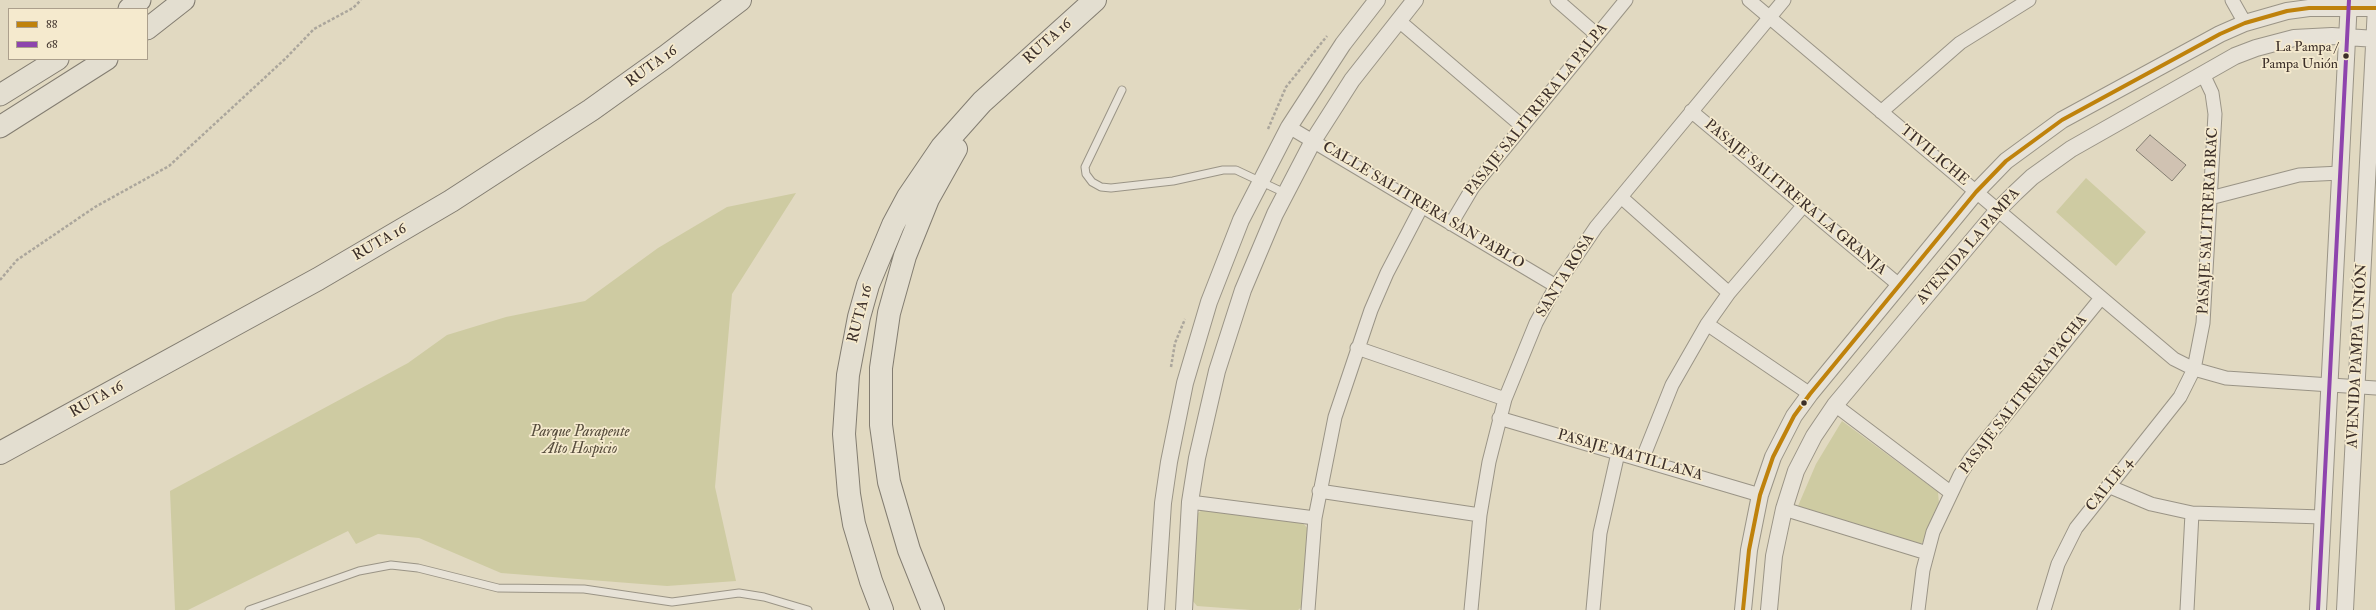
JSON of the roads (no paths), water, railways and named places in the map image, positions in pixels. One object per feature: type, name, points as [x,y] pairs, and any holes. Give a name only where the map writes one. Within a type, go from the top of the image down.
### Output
[{"type":"highway","name":"RUTA 16","points":[[0,453],[318,279],[451,201],[597,106],[740,0]]},
{"type":"highway","name":"RUTA 16","points":[[882,610],[854,524],[846,464],[845,404],[848,375],[859,317],[879,255],[908,197],[929,166],[961,124],[1004,81],[1095,0]]},
{"type":"highway","points":[[933,610],[909,550],[889,482],[881,425],[880,389],[884,340],[898,278],[928,199],[962,138],[1004,81]]},
{"type":"main road","points":[[130,8],[140,0]]},
{"type":"main road","points":[[148,28],[184,0]]},
{"type":"main road","points":[[0,95],[56,60]]},
{"type":"main road","points":[[0,127],[105,60]]},
{"type":"street","points":[[1156,610],[1163,502],[1185,383],[1209,302],[1224,261],[1260,181],[1289,127],[1343,44],[1377,0]]},
{"type":"street","points":[[1184,610],[1190,502],[1206,414],[1230,328],[1258,251],[1285,193],[1313,141],[1352,80],[1414,0]]},
{"type":"street","points":[[1557,0],[1597,35]]},
{"type":"street","name":"PASAJE SALITRERA LA PALPA","points":[[1451,224],[1473,187],[1626,0]]},
{"type":"street","name":"TIVILICHE","points":[[1749,0],[2164,351],[2194,369],[2226,378],[2376,388]]},
{"type":"street","name":"SANTA ROSA","points":[[1471,610],[1480,515],[1499,418],[1533,329],[1556,286],[1592,233],[1769,16],[1784,0]]},
{"type":"street","points":[[1881,112],[1960,43],[2029,0]]},
{"type":"street","points":[[2232,0],[2245,23]]},
{"type":"street","name":"AVENIDA LA PAMPA","points":[[1743,610],[1749,550],[1760,495],[1781,440],[1810,394],[1976,192],[2024,147],[2062,120],[2220,34],[2245,23],[2287,11],[2349,3],[2376,8]]},
{"type":"street","name":"AVENIDA PAMPA UNIÓN","points":[[2318,610],[2349,3]]},
{"type":"street","name":"AVENIDA PAMPA UNIÓN","points":[[2345,610],[2376,8]]},
{"type":"street","points":[[1398,20],[1522,126]]},
{"type":"street","name":"AVENIDA LA PAMPA","points":[[1768,610],[1774,556],[1784,509],[1805,452],[1835,405],[1998,210],[2032,177],[2071,149],[2235,56],[2277,41],[2312,36],[2375,39]]},
{"type":"street","name":"PASAJE SALITRERA BRAC","points":[[2194,369],[2203,323],[2214,109],[2212,93],[2203,74]]},
{"type":"street","name":"PASAJE SALITRERA LA GRANJA","points":[[1692,111],[1899,285]]},
{"type":"street","name":"CALLE SALITRERA SAN PABLO","points":[[1289,127],[1556,286]]},
{"type":"street","points":[[2210,198],[2299,175],[2340,173]]},
{"type":"street","points":[[1621,196],[1729,293]]},
{"type":"street","points":[[1642,460],[1672,385],[1707,324],[1729,293],[1804,205]]},
{"type":"street","points":[[1308,610],[1315,518],[1319,491],[1335,417],[1357,348],[1387,273],[1422,206]]},
{"type":"street","name":"PASAJE SALITRERA PACHA","points":[[1918,610],[1927,553],[1950,492],[1971,458],[2101,298]]},
{"type":"street","points":[[1707,324],[1810,394]]},
{"type":"street","points":[[1357,348],[1505,399]]},
{"type":"street","name":"CALLE 4","points":[[2044,610],[2050,585],[2066,546],[2088,512],[2180,397],[2194,369]]},
{"type":"street","points":[[1835,405],[1950,492]]},
{"type":"street","name":"PASAJE MATILLANA","points":[[1499,418],[1760,495]]},
{"type":"street","points":[[1593,610],[1600,533],[1618,453]]},
{"type":"street","points":[[2108,486],[2151,504],[2192,513],[2323,517]]},
{"type":"street","points":[[1319,491],[1480,515]]},
{"type":"street","points":[[1190,502],[1315,518]]},
{"type":"street","points":[[1784,509],[1927,553]]},
{"type":"street","points":[[2187,610],[2192,513]]},
{"type":"lane","points":[[1122,90],[1085,167],[1086,174],[1092,182],[1101,187],[1111,188],[1173,181],[1224,170],[1236,170],[1285,193]]},
{"type":"lane","points":[[249,610],[359,571],[390,565],[418,568],[498,588],[584,589],[672,602],[739,594],[764,597],[808,610]]},
{"type":"place","name":"La Pampa / Pampa Unión","points":[[2346,56]]},
{"type":"park label","name":"Parque Parapente Alto Hospicio","points":[[580,442]]}]
